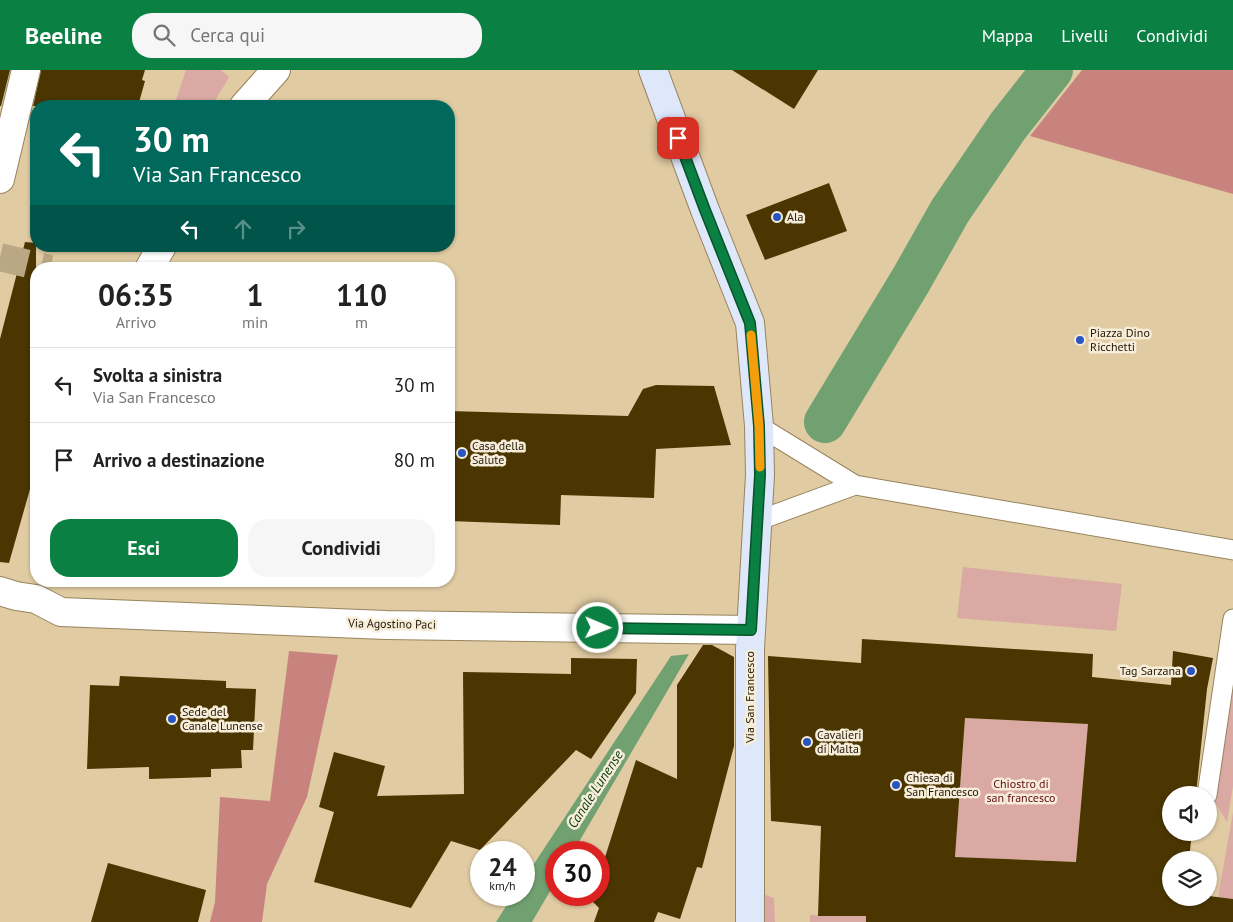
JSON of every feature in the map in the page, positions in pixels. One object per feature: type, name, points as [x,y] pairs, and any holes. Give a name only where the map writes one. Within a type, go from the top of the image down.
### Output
[{"type":"street","points":[[0,178],[26,70]]},
{"type":"street","points":[[249,100],[276,70]]},
{"type":"street","name":"Via San Francesco","points":[[653,70],[705,210],[750,323],[759,426],[760,475],[751,630],[750,922]]},
{"type":"street","name":"Via Agostino Paci","points":[[0,591],[16,596],[39,590],[61,612],[386,625],[751,630]]},
{"type":"lane","points":[[759,426],[855,485],[1233,550]]},
{"type":"lane","points":[[757,521],[855,485]]},
{"type":"lane","points":[[1208,786],[1233,619]]},
{"type":"green space","points":[[186,70],[221,70],[229,77],[216,100],[176,100]]},
{"type":"green space","points":[[963,567],[1122,584],[1116,631],[957,618]]},
{"type":"green space","points":[[1233,676],[1233,786],[1227,822],[1217,805],[1216,786]]},
{"type":"green space","name":"Chiostro di san francesco","points":[[965,718],[1088,724],[1076,862],[955,857]]},
{"type":"green space","points":[[1233,812],[1233,899],[1218,897]]},
{"type":"green space","points":[[760,893],[774,898],[775,922],[760,922]]},
{"type":"green space","points":[[810,915],[866,916],[866,922],[810,922]]},
{"type":"shaded area","points":[[1082,70],[1233,70],[1233,194],[1030,136]]},
{"type":"shaded area","points":[[289,651],[338,655],[307,797],[267,884],[262,922],[210,922],[215,902],[220,797],[270,801]]},
{"type":"water","name":"Canale Lunense","points":[[689,654],[579,841],[549,841],[671,656]]},
{"type":"water","points":[[545,847],[545,900],[532,922],[496,922],[506,906],[535,906],[535,862]]},
{"type":"building","points":[[0,70],[10,70],[1,106],[0,106]]},
{"type":"building","points":[[41,70],[145,70],[142,80],[145,81],[140,100],[34,100]]},
{"type":"building","points":[[732,70],[818,70],[794,109]]},
{"type":"building","points":[[829,183],[847,231],[765,260],[746,215]]},
{"type":"building","points":[[25,242],[30,242],[30,252],[36,252],[36,262],[30,262],[30,489],[9,563],[0,562],[0,339]]},
{"type":"building","points":[[656,385],[714,386],[731,445],[656,449],[654,498],[561,495],[560,525],[455,521],[455,411],[628,416],[643,389]]},
{"type":"building","points":[[862,639],[1093,654],[1092,677],[1171,685],[1173,651],[1213,658],[1207,689],[1197,786],[1162,786],[1162,841],[1191,841],[1190,851],[1162,851],[1162,906],[1217,906],[1217,897],[1233,899],[1233,922],[866,922],[866,916],[818,916],[821,826],[771,821],[768,656],[861,663]],"holes":[[[965,718],[1088,724],[1076,862],[955,857]]]},
{"type":"building","points":[[703,645],[712,645],[734,657],[734,746],[702,868],[697,867],[680,919],[658,912],[654,922],[594,922],[599,908],[597,906],[610,906],[610,842],[636,760],[677,779],[677,685]]},
{"type":"building","points":[[571,658],[637,659],[636,693],[591,759],[576,750],[489,841],[470,841],[470,847],[451,841],[411,908],[314,882],[334,812],[319,807],[334,752],[385,766],[377,796],[464,794],[463,672],[571,674]]},
{"type":"building","name":"Sede del Canale Lunense","points":[[120,676],[226,681],[226,688],[256,689],[253,750],[241,750],[242,768],[211,769],[211,777],[149,779],[149,767],[87,769],[90,685],[119,686]]},
{"type":"building","points":[[108,863],[206,890],[198,922],[91,922]]},
{"type":"waterway","points":[[825,422],[911,280],[950,211],[1008,126],[1052,70]]},
{"type":"tunnel","points":[[0,257],[30,264]]},
{"type":"slow traffic","points":[[751,335],[759,426],[760,467]]},
{"type":"place","name":"Ala","points":[[777,217]]},
{"type":"place","name":"Piazza Dino Ricchetti","points":[[1080,340]]},
{"type":"place","name":"Casa della Salute","points":[[462,453]]},
{"type":"place","name":"Tag Sarzana","points":[[1191,671]]},
{"type":"place","name":"Sede del Canale Lunense","points":[[172,719]]},
{"type":"place","name":"Cavalieri di Malta","points":[[807,742]]},
{"type":"place","name":"Chiesa di San Francesco","points":[[896,785]]},
{"type":"route","points":[[598,628],[751,630],[760,475],[759,426],[750,323],[678,138]]}]
